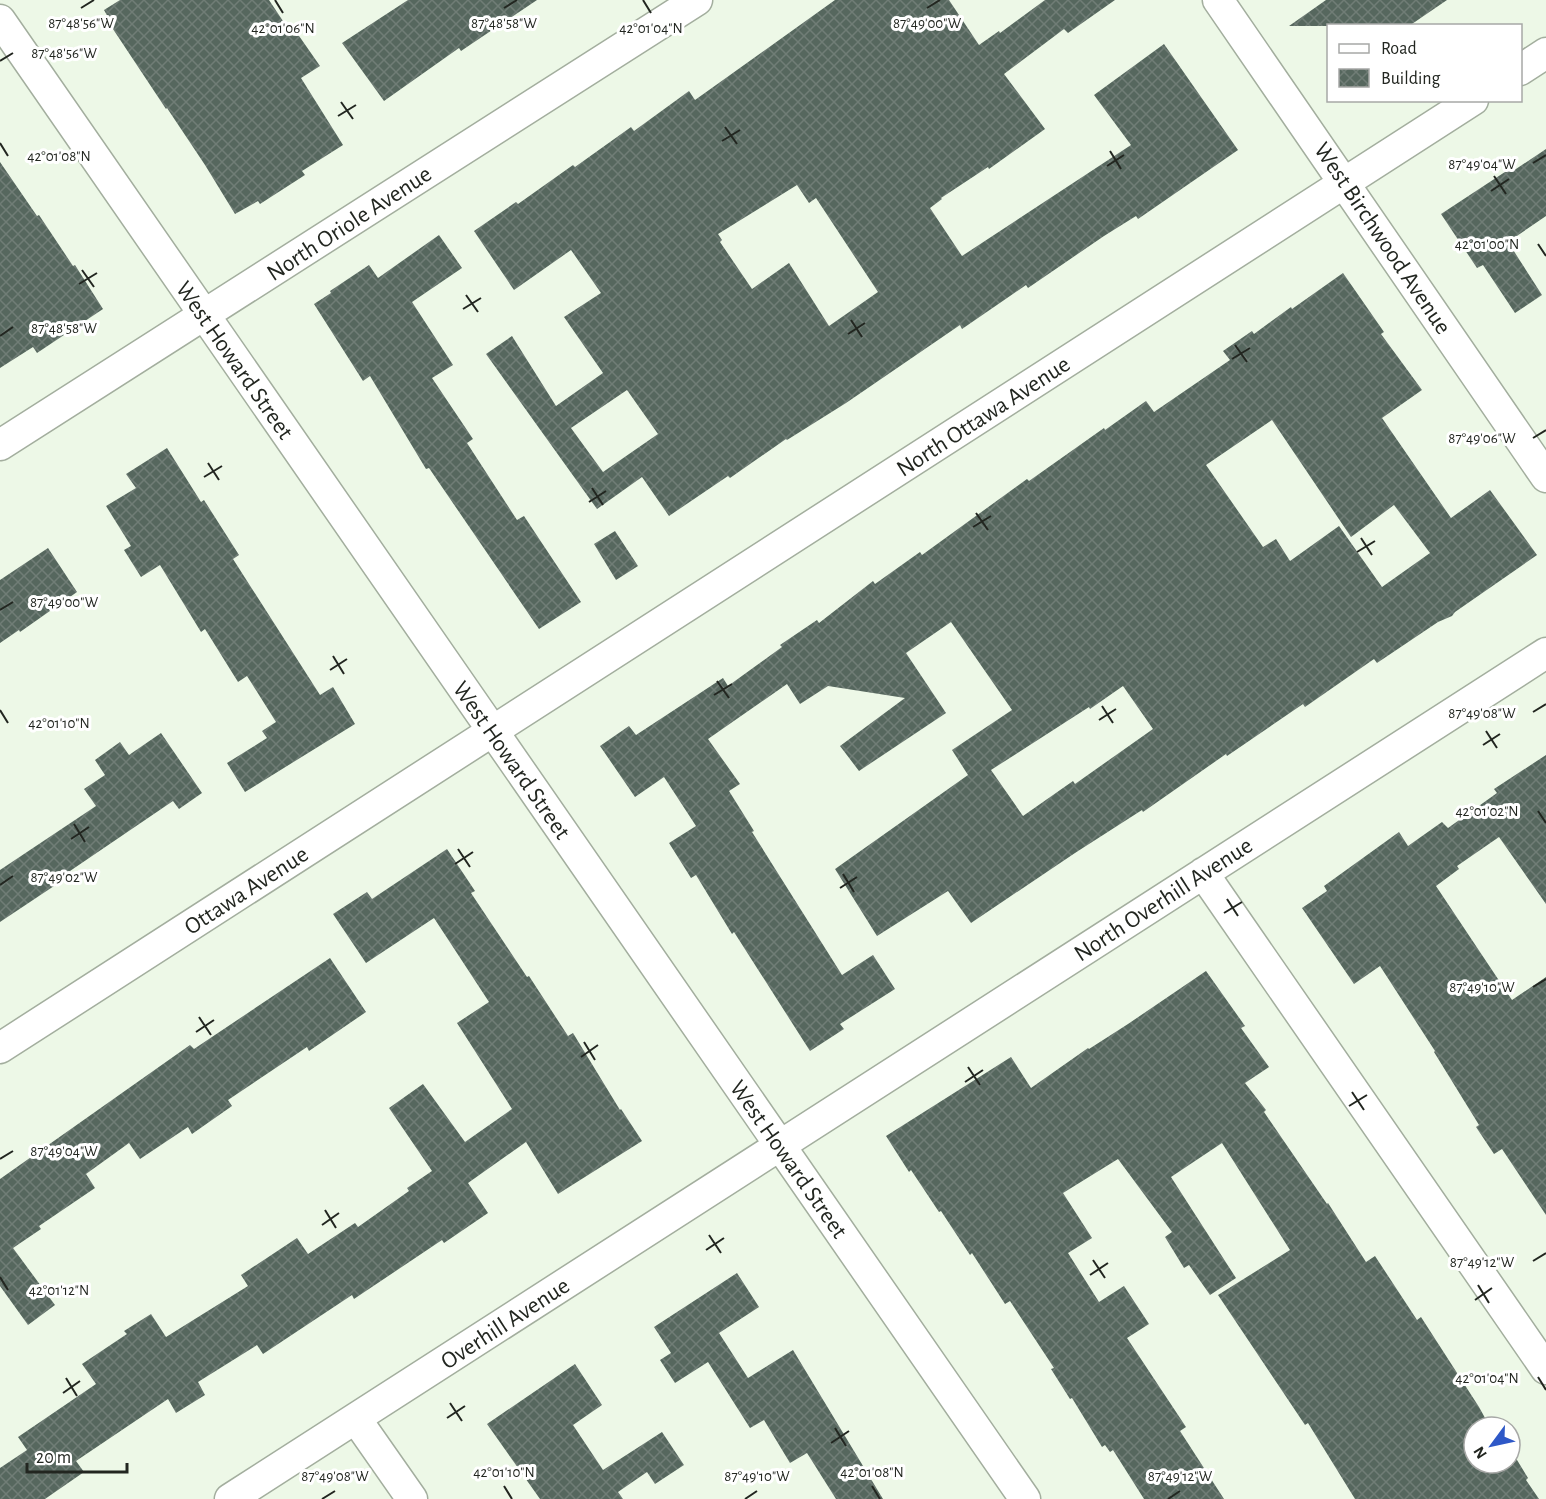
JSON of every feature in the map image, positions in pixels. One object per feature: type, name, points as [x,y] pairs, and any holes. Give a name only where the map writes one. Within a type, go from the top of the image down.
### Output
[{"type":"street","name":"North Oriole Avenue","points":[[0,445],[697,0]]},
{"type":"street","name":"West Birchwood Avenue","points":[[1218,0],[1546,477]]},
{"type":"street","name":"West Howard Street","points":[[0,20],[1025,1499]]},
{"type":"street","points":[[1522,69],[1546,53]]},
{"type":"street","name":"North Ottawa Avenue","points":[[493,732],[1470,102]]},
{"type":"street","name":"North Overhill Avenue","points":[[780,1145],[1546,653]]},
{"type":"street","name":"Ottawa Avenue","points":[[0,1048],[493,732]]},
{"type":"street","points":[[1203,873],[1546,1369]]},
{"type":"street","name":"Overhill Avenue","points":[[230,1499],[780,1145]]},
{"type":"street","points":[[356,1419],[412,1499]]},
{"type":"building","points":[[120,0],[269,0],[293,36],[297,33],[320,66],[301,78],[343,145],[302,171],[305,175],[260,204],[258,201],[235,214],[205,165],[107,20],[109,19],[104,10]]},
{"type":"building","points":[[408,0],[537,0],[461,51],[459,48],[384,101],[342,43]]},
{"type":"building","points":[[835,0],[949,0],[979,45],[999,31],[1000,33],[1045,0],[1115,0],[1068,33],[1064,29],[1004,74],[1045,129],[989,169],[988,167],[941,198],[930,208],[962,256],[1131,145],[1094,95],[1164,44],[1238,150],[1138,219],[1136,216],[1104,236],[1028,288],[1026,285],[962,329],[960,325],[846,403],[786,439],[730,478],[728,476],[669,516],[642,477],[597,509],[486,354],[512,336],[556,406],[603,373],[564,317],[601,293],[571,250],[514,290],[474,231],[516,202],[518,204],[573,165],[575,167],[631,127],[634,131],[689,91],[695,100]],"holes":[[[797,185],[809,203],[816,198],[878,292],[829,326],[789,263],[752,289],[720,242],[722,240],[718,234]],[[627,390],[658,434],[603,472],[571,428]]]},
{"type":"building","points":[[1326,0],[1447,0],[1412,24],[1289,26]]},
{"type":"building","points":[[1546,149],[1546,216],[1508,242],[1542,295],[1515,313],[1483,265],[1477,268],[1441,214],[1511,168],[1513,171]]},
{"type":"building","points":[[0,162],[73,266],[75,265],[103,309],[37,353],[33,347],[0,368]]},
{"type":"building","points":[[439,235],[462,268],[412,302],[453,365],[432,378],[473,439],[467,443],[517,520],[524,516],[581,602],[539,629],[429,468],[426,469],[370,376],[363,381],[314,304],[369,265],[378,278]]},
{"type":"building","points":[[1343,273],[1384,332],[1381,334],[1422,390],[1382,418],[1451,518],[1490,490],[1537,555],[1452,616],[1438,622],[1377,663],[1374,659],[1305,707],[1303,704],[1143,812],[1142,810],[1075,853],[971,923],[948,891],[877,936],[835,869],[968,775],[952,750],[1012,710],[951,622],[906,653],[946,713],[859,771],[840,746],[905,698],[828,686],[800,704],[787,684],[708,739],[740,784],[729,791],[754,831],[752,832],[842,975],[873,955],[895,989],[840,1024],[844,1029],[810,1051],[734,932],[732,934],[696,875],[691,878],[669,843],[696,826],[664,777],[635,797],[600,746],[629,726],[636,735],[723,678],[728,686],[782,647],[780,645],[817,620],[819,623],[873,581],[875,584],[920,552],[922,555],[1027,479],[1029,481],[1104,428],[1105,430],[1146,401],[1154,412],[1230,360],[1223,351],[1252,331],[1254,334],[1291,307],[1292,309]],"holes":[[[1272,420],[1351,537],[1394,505],[1430,553],[1382,587],[1339,526],[1290,561],[1276,539],[1263,547],[1206,465]],[[1123,686],[1153,729],[1075,784],[1073,781],[1023,816],[991,770]]]},
{"type":"building","points":[[167,448],[201,502],[204,500],[239,555],[233,559],[320,695],[333,687],[355,724],[245,792],[227,763],[267,738],[262,731],[276,722],[247,676],[238,682],[205,629],[201,632],[160,565],[141,577],[124,550],[131,546],[106,506],[136,488],[126,474]]},
{"type":"building","points":[[615,531],[638,566],[616,580],[594,544]]},
{"type":"building","points":[[48,548],[77,592],[20,632],[19,630],[0,643],[0,580]]},
{"type":"building","points":[[161,733],[202,793],[179,809],[173,801],[70,871],[72,874],[0,922],[0,870],[96,806],[84,789],[105,775],[95,760],[120,742],[129,755]]},
{"type":"building","points":[[1546,755],[1546,904],[1499,837],[1457,866],[1459,869],[1436,886],[1512,1000],[1546,977],[1546,1215],[1502,1149],[1494,1154],[1476,1127],[1479,1125],[1435,1051],[1380,966],[1354,984],[1302,908],[1327,891],[1324,886],[1399,832],[1408,846],[1442,822],[1448,828],[1497,793],[1494,789]]},
{"type":"building","points":[[447,849],[475,891],[471,893],[527,977],[529,976],[568,1036],[573,1033],[620,1110],[642,1141],[558,1194],[526,1142],[468,1183],[488,1213],[444,1243],[442,1240],[354,1299],[352,1295],[263,1354],[257,1345],[198,1382],[205,1395],[176,1413],[168,1399],[76,1461],[84,1472],[45,1499],[0,1499],[0,1468],[27,1450],[18,1437],[96,1384],[82,1364],[127,1334],[124,1331],[151,1314],[166,1337],[248,1286],[241,1275],[297,1238],[308,1254],[355,1223],[358,1227],[409,1191],[407,1188],[432,1171],[389,1108],[423,1084],[465,1142],[512,1109],[457,1023],[489,1002],[434,918],[366,963],[333,914],[367,892],[372,899]]},
{"type":"building","points":[[330,958],[366,1012],[309,1051],[307,1047],[228,1100],[232,1106],[192,1134],[188,1127],[140,1159],[129,1143],[86,1174],[95,1188],[39,1226],[41,1229],[13,1248],[55,1305],[28,1325],[0,1286],[0,1179],[190,1045],[194,1049]]},
{"type":"building","points":[[1206,971],[1245,1026],[1241,1028],[1269,1067],[1245,1083],[1266,1110],[1264,1112],[1366,1262],[1375,1256],[1417,1320],[1421,1317],[1483,1415],[1462,1415],[1462,1475],[1522,1475],[1522,1468],[1528,1478],[1526,1480],[1539,1499],[1355,1499],[1308,1423],[1305,1425],[1218,1295],[1290,1250],[1222,1143],[1171,1177],[1236,1278],[1210,1295],[1189,1265],[1184,1268],[1165,1237],[1172,1232],[1118,1159],[1063,1193],[1092,1238],[1068,1253],[1099,1302],[1124,1286],[1149,1324],[1127,1338],[1186,1427],[1180,1431],[1224,1499],[1144,1499],[1113,1450],[1110,1452],[1105,1445],[1102,1447],[1010,1301],[1005,1304],[972,1253],[970,1255],[911,1170],[909,1172],[886,1136],[1011,1057],[1031,1088],[1088,1048]]},
{"type":"building","points":[[737,1273],[759,1307],[719,1333],[748,1378],[793,1350],[883,1499],[836,1499],[807,1453],[790,1463],[764,1420],[750,1428],[708,1362],[675,1383],[660,1360],[671,1353],[654,1327]]},
{"type":"building","points":[[575,1364],[602,1405],[573,1425],[603,1470],[662,1432],[684,1465],[655,1484],[647,1472],[618,1492],[623,1499],[540,1499],[487,1424]]}]
